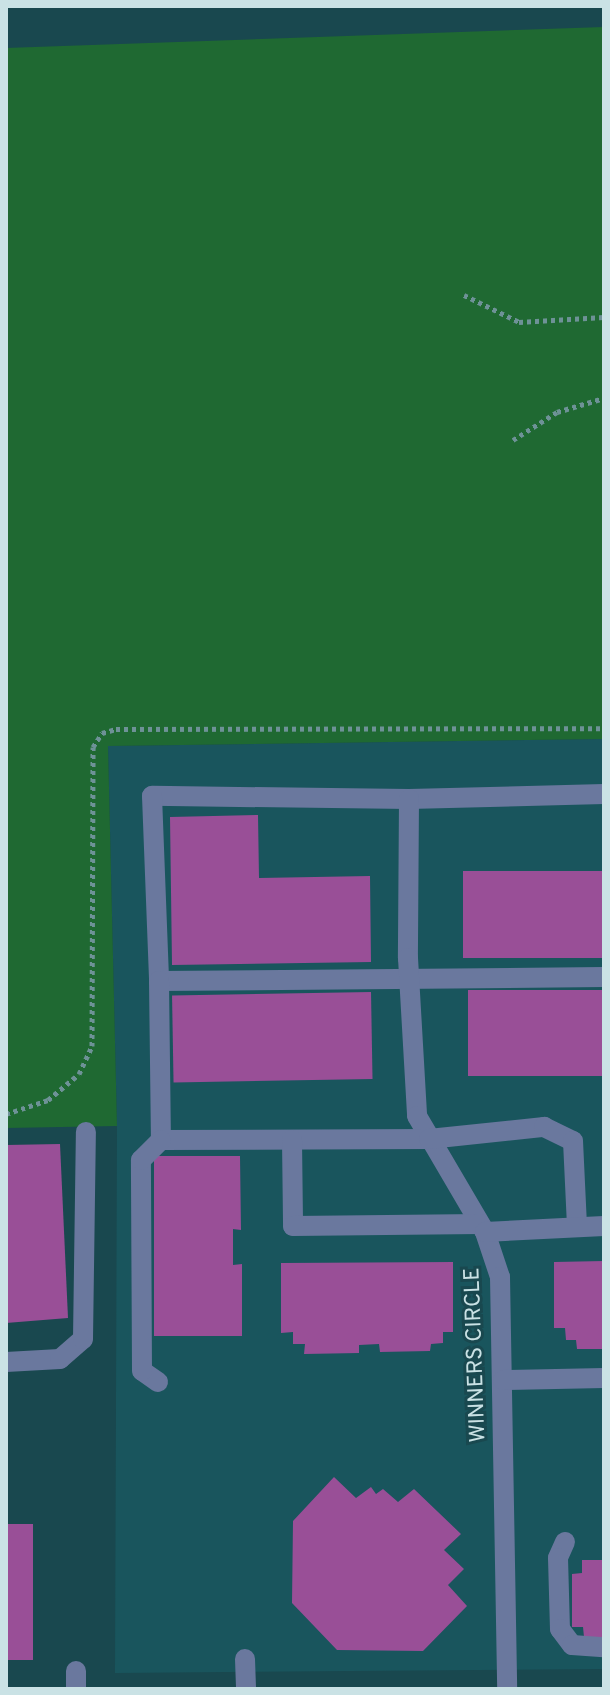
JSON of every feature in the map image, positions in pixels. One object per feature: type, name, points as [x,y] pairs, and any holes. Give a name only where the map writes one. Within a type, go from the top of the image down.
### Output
[{"type":"street","points":[[161,1140],[152,796],[409,799],[604,794]]},
{"type":"street","name":"WINNERS CIRCLE","points":[[409,799],[409,982],[417,1116],[483,1228],[500,1277],[507,1689]]},
{"type":"street","points":[[159,981],[409,982],[604,977]]},
{"type":"street","points":[[158,1382],[142,1371],[141,1160],[161,1140],[429,1139],[544,1127],[573,1141],[577,1227]]},
{"type":"street","points":[[6,1362],[60,1359],[83,1339],[86,1132]]},
{"type":"street","points":[[292,1140],[293,1226],[604,1226]]},
{"type":"street","points":[[503,1380],[604,1378]]},
{"type":"street","points":[[565,1542],[558,1558],[560,1629],[572,1645],[604,1647]]},
{"type":"street","points":[[245,1659],[246,1689]]},
{"type":"path","points":[[464,295],[519,322],[604,317]]},
{"type":"path","points":[[513,440],[557,412],[604,398]]},
{"type":"path","points":[[6,1114],[48,1100],[79,1074],[92,1046],[93,747],[102,733],[116,729],[604,728]]},
{"type":"shaded area","points":[[604,739],[604,1669],[115,1673],[117,1126],[108,746]]},
{"type":"green space","points":[[604,27],[604,739],[108,746],[117,1126],[6,1128],[6,48]]},
{"type":"building","points":[[258,815],[259,878],[370,876],[371,962],[172,965],[170,817]]},
{"type":"building","points":[[463,871],[604,871],[604,958],[463,958]]},
{"type":"building","points":[[468,990],[604,990],[604,1076],[468,1076]]},
{"type":"building","points":[[371,992],[373,1079],[174,1082],[172,995]]},
{"type":"building","points":[[60,1144],[68,1318],[6,1323],[6,1145]]},
{"type":"building","points":[[154,1156],[240,1156],[241,1230],[233,1229],[233,1265],[242,1264],[242,1336],[154,1336]]},
{"type":"building","points":[[604,1261],[604,1349],[577,1349],[576,1340],[566,1340],[565,1328],[554,1328],[554,1262]]},
{"type":"building","points":[[453,1262],[453,1332],[443,1332],[443,1343],[431,1344],[430,1351],[380,1352],[379,1344],[359,1345],[359,1353],[304,1354],[305,1344],[293,1344],[293,1332],[281,1333],[281,1263]]},
{"type":"building","points":[[334,1477],[356,1498],[371,1487],[376,1494],[383,1489],[398,1502],[414,1489],[461,1534],[444,1550],[464,1569],[448,1585],[467,1606],[423,1651],[337,1650],[292,1603],[293,1521]]},
{"type":"building","points":[[6,1524],[33,1524],[33,1660],[6,1660]]},
{"type":"building","points":[[582,1560],[604,1560],[604,1637],[584,1637],[583,1627],[572,1627],[572,1574],[582,1573]]}]
